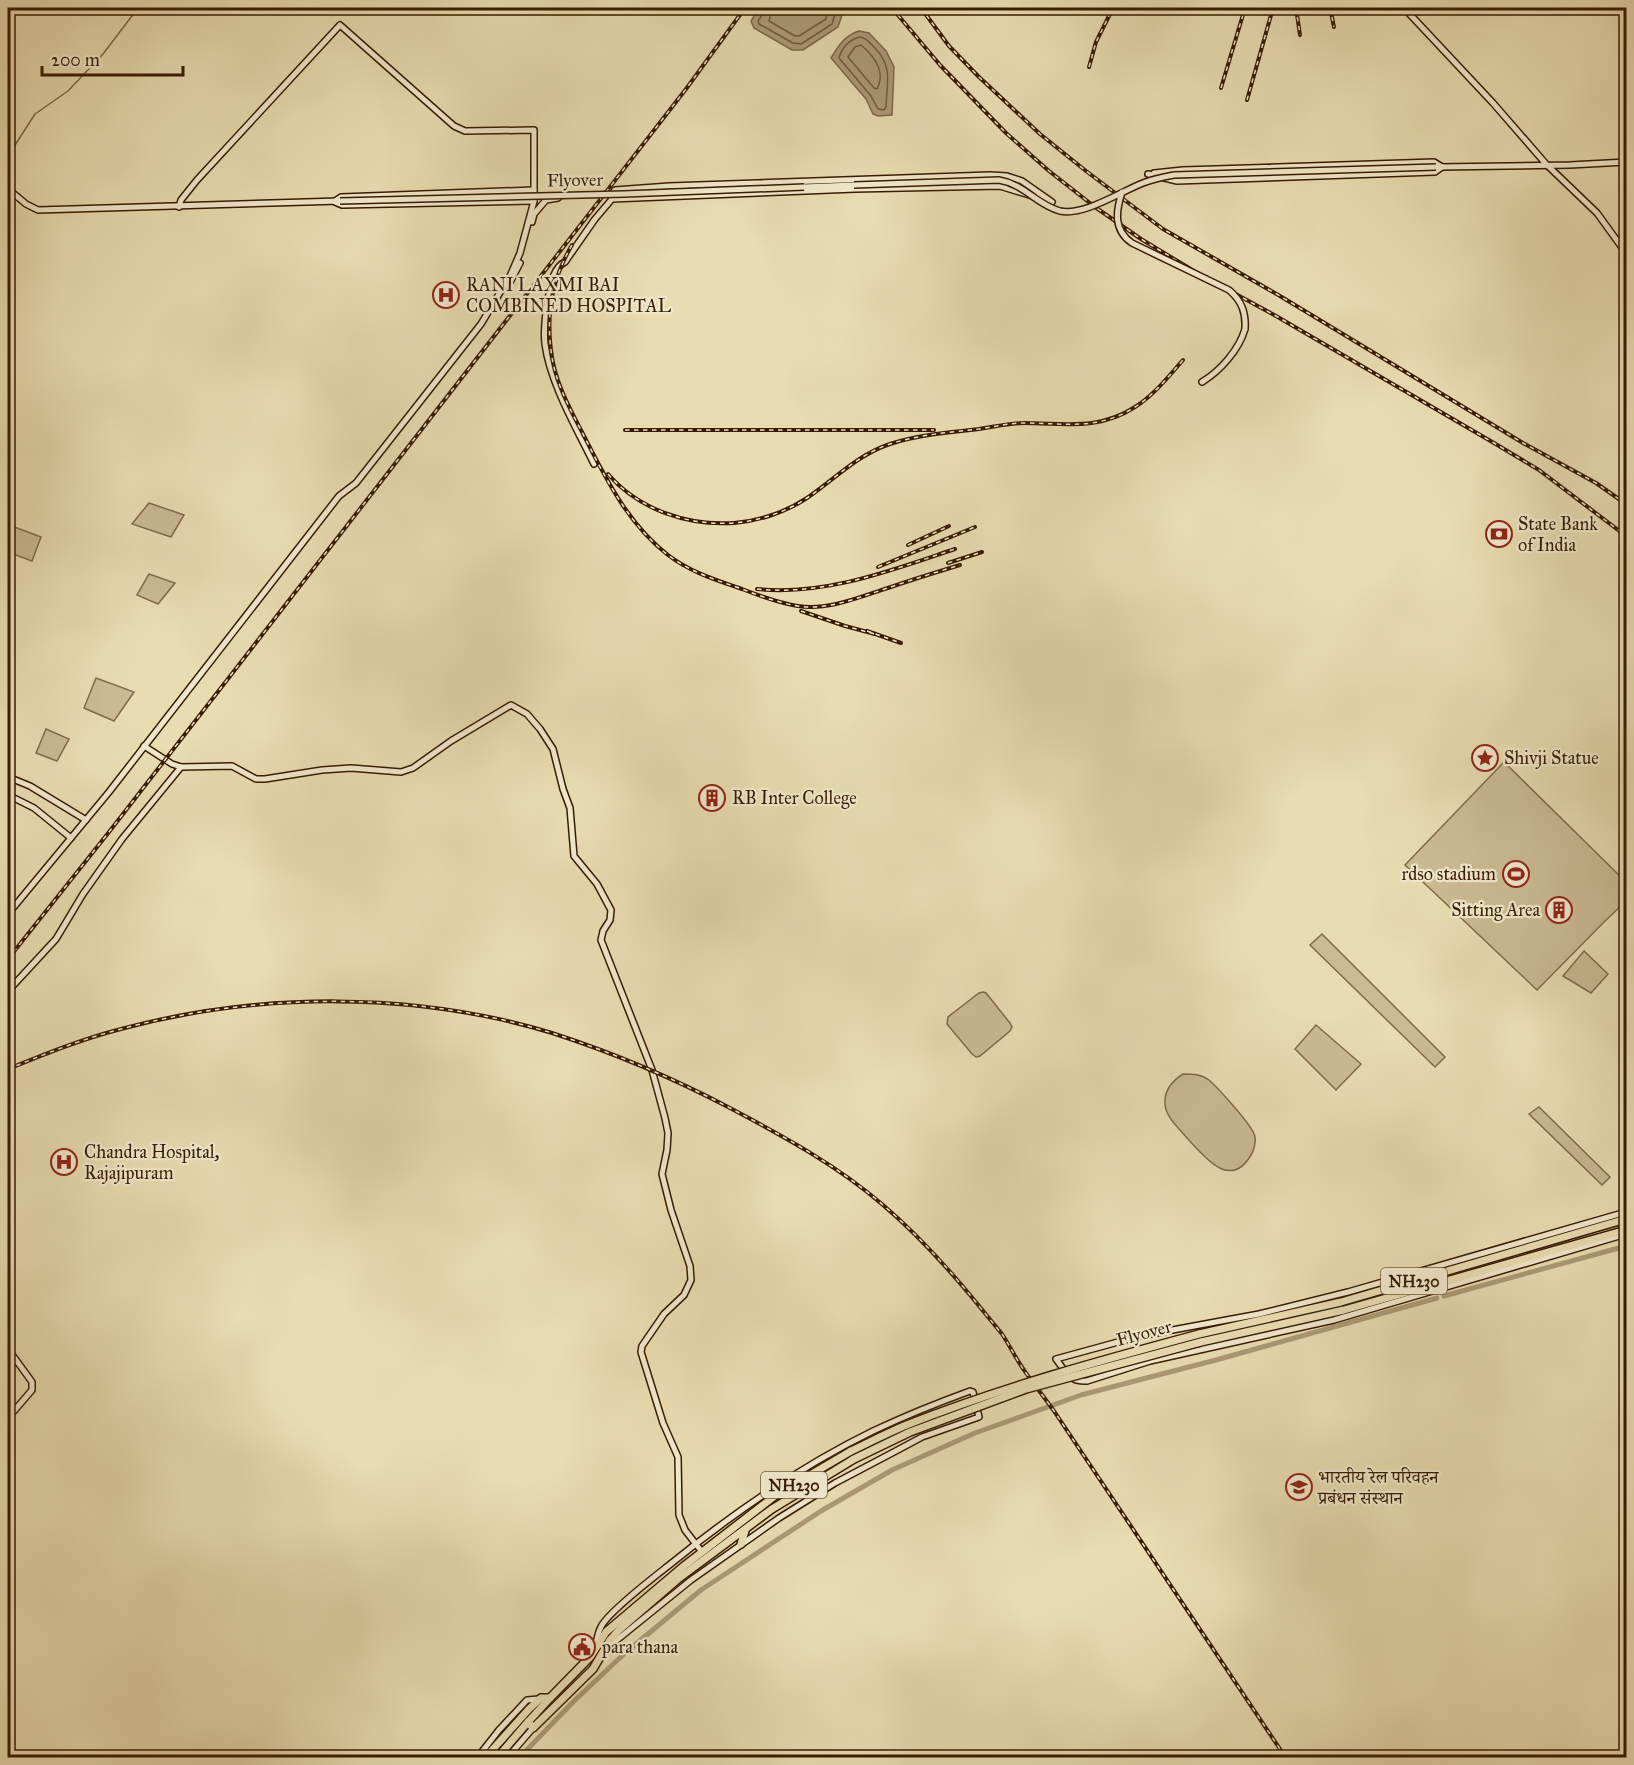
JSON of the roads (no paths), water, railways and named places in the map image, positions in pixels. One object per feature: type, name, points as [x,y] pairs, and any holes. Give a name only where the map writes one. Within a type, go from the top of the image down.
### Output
[{"type":"highway","name":"Flyover","points":[[702,1552],[776,1495],[851,1451],[907,1425],[1076,1367],[1199,1334],[1341,1302],[1626,1219]]},
{"type":"highway","name":"NH230","points":[[1362,1307],[1626,1230]]},
{"type":"highway","name":"Flyover","points":[[745,1531],[772,1509],[854,1459],[910,1432],[1026,1389],[1201,1342],[1362,1307]]},
{"type":"highway","name":"NH230","points":[[498,1758],[530,1725],[592,1669],[620,1629],[678,1579],[745,1531]]},
{"type":"highway","points":[[741,1544],[745,1531]]},
{"type":"highway","name":"NH230","points":[[550,1698],[594,1652],[606,1632],[702,1552]]},
{"type":"highway","points":[[678,1579],[691,1580]]},
{"type":"highway","points":[[485,1758],[529,1709],[541,1698],[550,1698]]},
{"type":"highway","points":[[530,1725],[550,1698]]},
{"type":"street","points":[[1404,8],[1493,103],[1546,164],[1597,213],[1626,253]]},
{"type":"street","points":[[8,914],[86,820],[339,496],[356,483],[481,324],[506,283],[520,253],[534,201],[534,130],[465,131],[454,126],[340,25],[196,180],[181,200],[179,207]]},
{"type":"street","points":[[1434,162],[1439,167],[1435,172],[1178,181],[1148,174],[1183,170],[1434,162]]},
{"type":"street","points":[[594,464],[552,374],[545,345],[546,309],[550,288],[558,267],[565,262],[591,224],[612,199],[611,196],[615,190],[999,180],[1019,186],[1051,208],[1070,212],[1085,209],[1156,178],[1174,175],[1626,162]]},
{"type":"street","points":[[990,175],[1007,176],[1022,181],[1052,202],[1000,186],[846,185],[990,175]]},
{"type":"street","points":[[612,199],[816,186]]},
{"type":"street","name":"Flyover","points":[[337,201],[816,186]]},
{"type":"street","points":[[8,189],[26,204],[38,210],[337,201],[341,197],[534,190]]},
{"type":"street","points":[[1122,192],[1117,217],[1120,231],[1124,236],[1132,243],[1229,290],[1240,301],[1244,310],[1245,329],[1240,342],[1212,376],[1202,382]]},
{"type":"street","points":[[490,309],[508,286],[516,271],[525,249],[534,214],[546,200],[581,195]]},
{"type":"street","points":[[337,201],[342,206],[534,201]]},
{"type":"street","points":[[144,746],[172,764],[181,767],[232,766],[256,779],[351,768],[401,772],[413,768],[451,741],[511,705],[527,714],[540,729],[553,749],[570,808],[574,856],[597,884],[611,910],[610,920],[603,931],[601,940],[652,1070],[668,1133],[662,1174],[671,1210],[690,1266],[692,1280],[684,1294],[664,1314],[642,1346],[641,1352],[663,1423],[678,1457],[679,1515],[685,1530],[702,1552]]},
{"type":"street","points":[[8,992],[56,939],[122,839],[181,767]]},
{"type":"street","points":[[8,777],[30,786],[86,820]]},
{"type":"street","points":[[8,795],[34,808],[71,838]]},
{"type":"street","points":[[1626,1212],[1348,1292],[1259,1314],[1140,1336],[1056,1359],[1072,1380],[1087,1381],[1150,1361],[1309,1326],[1362,1307],[1626,1234]]},
{"type":"street","points":[[8,1349],[32,1382],[32,1390],[8,1418]]},
{"type":"street","points":[[594,1652],[600,1627],[604,1621],[650,1580],[749,1504],[813,1463],[873,1431],[970,1391],[973,1392],[979,1417],[922,1437],[835,1483],[741,1544],[691,1580],[604,1651]]},
{"type":"street","points":[[477,1758],[527,1700],[541,1698]]},
{"type":"street","points":[[507,1758],[530,1725]]},
{"type":"water","points":[[759,8],[838,8],[843,12],[838,27],[803,50],[792,50],[754,28],[751,21]]},
{"type":"water","points":[[859,31],[869,33],[886,51],[894,67],[892,115],[873,114],[866,99],[831,58],[846,38]]},
{"type":"waterway","points":[[8,156],[35,114],[68,91],[103,54],[138,8]]},
{"type":"waterway","points":[[1444,1296],[1626,1246]]},
{"type":"waterway","points":[[519,1758],[625,1653],[701,1590],[821,1511],[892,1470],[975,1433],[1081,1395],[1437,1298]]},
{"type":"railway","points":[[556,8],[605,13],[653,8]]},
{"type":"railway","points":[[8,959],[686,89],[745,8]]},
{"type":"railway","points":[[892,8],[940,65],[1006,133],[1095,207],[1141,239],[1199,274],[1276,316],[1539,470],[1626,536]]},
{"type":"railway","points":[[921,8],[949,46],[1040,134],[1163,229],[1280,296],[1523,443],[1596,483],[1626,504]]},
{"type":"railway","points":[[1089,67],[1096,42],[1113,8]]},
{"type":"railway","points":[[1221,88],[1245,8]]},
{"type":"railway","points":[[1247,100],[1273,8]]},
{"type":"railway","points":[[1296,8],[1300,35]]},
{"type":"railway","points":[[1330,8],[1334,27]]},
{"type":"railway","points":[[572,245],[560,270],[550,309],[550,336],[555,372],[573,414],[619,500],[641,529],[668,555],[694,571],[713,579],[777,601],[810,607],[845,602],[960,565]]},
{"type":"railway","points":[[608,474],[634,497],[665,513],[699,522],[734,523],[753,520],[781,512],[799,503],[867,454],[890,444],[934,434],[1013,424],[1081,424],[1108,420],[1135,407],[1148,397],[1183,360]]},
{"type":"railway","points":[[625,430],[934,430]]},
{"type":"railway","points":[[908,545],[949,526]]},
{"type":"railway","points":[[878,567],[975,527]]},
{"type":"railway","points":[[757,589],[808,589],[858,580],[955,549]]},
{"type":"railway","points":[[948,563],[982,552]]},
{"type":"railway","points":[[801,611],[875,634]]},
{"type":"railway","points":[[867,631],[901,643]]},
{"type":"railway","points":[[8,1069],[92,1037],[174,1017],[227,1008],[337,1001],[392,1004],[446,1009],[500,1019],[552,1033],[598,1049],[687,1086],[750,1119],[810,1152],[866,1191],[920,1239],[964,1288],[1002,1334],[1021,1366],[1056,1414],[1286,1758]]},
{"type":"place","name":"RANI LAXMI BAI COMBINED HOSPITAL","points":[[446,295]]},
{"type":"place","name":"State Bank of India","points":[[1499,534]]},
{"type":"place","name":"Shivji Statue","points":[[1485,758]]},
{"type":"place","name":"RB Inter College","points":[[712,798]]},
{"type":"place","name":"rdso stadium","points":[[1516,874]]},
{"type":"place","name":"Sitting Area","points":[[1559,910]]},
{"type":"place","name":"Chandra Hospital, Rajajipuram","points":[[64,1162]]},
{"type":"place","name":"भारतीय रेल परिवहन प्रबंधन संस्थान","points":[[1299,1487]]},
{"type":"place","name":"para thana","points":[[582,1647]]}]
